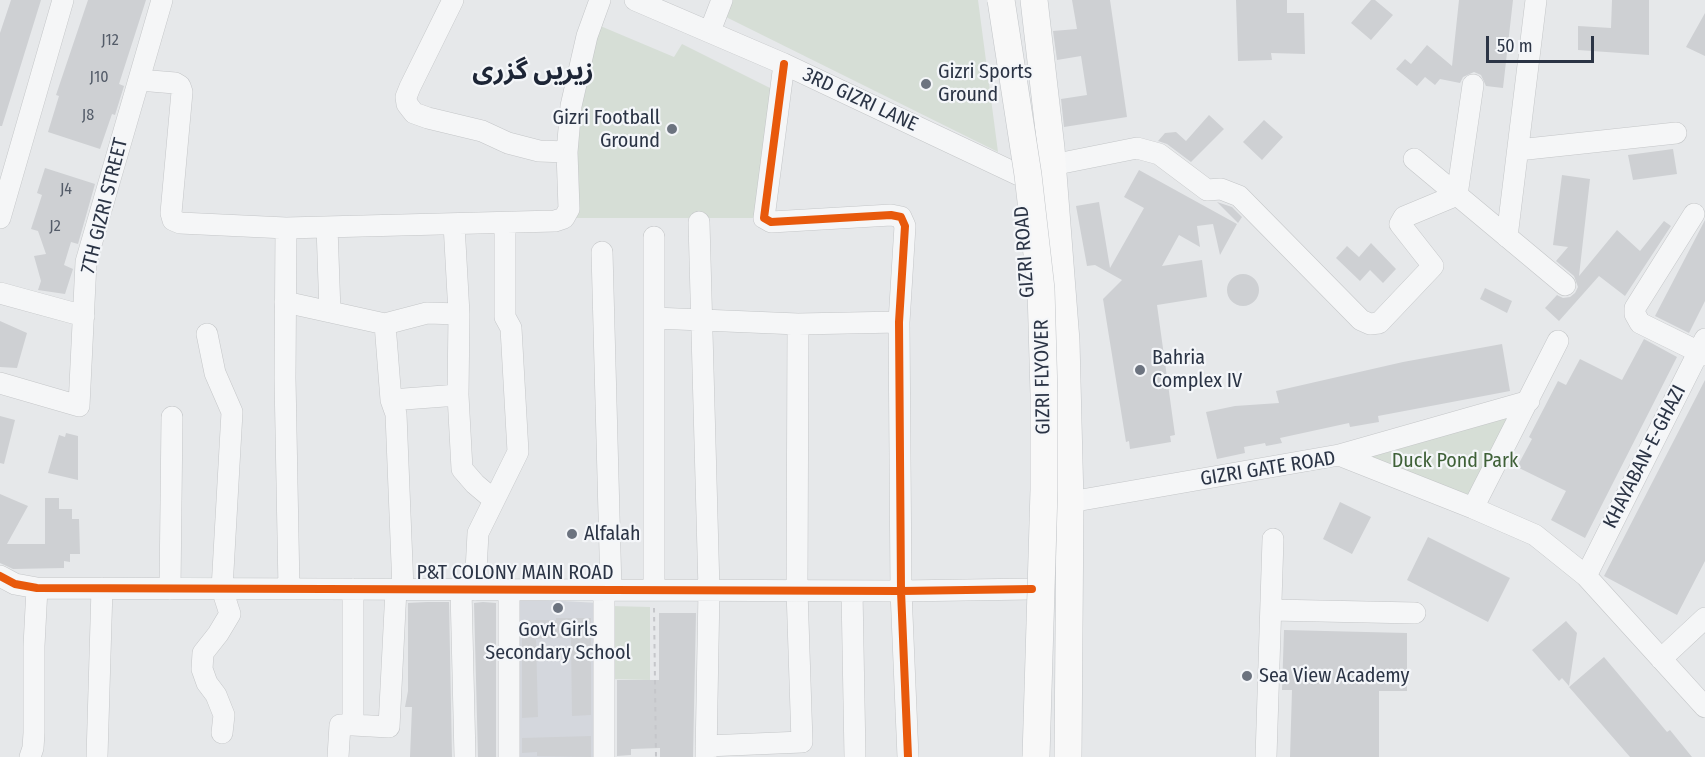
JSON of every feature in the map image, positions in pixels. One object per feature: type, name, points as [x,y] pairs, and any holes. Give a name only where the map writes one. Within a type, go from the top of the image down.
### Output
[{"type":"main road","name":"GIZRI ROAD","points":[[992,0],[1019,175],[1032,348],[1033,501],[1028,757]]},
{"type":"main road","name":"GIZRI FLYOVER","points":[[1001,0],[1028,175],[1041,289],[1044,479],[1036,757]]},
{"type":"main road","name":"GIZRI FLYOVER","points":[[1016,0],[1030,76],[1037,153],[1052,261],[1058,375],[1054,757]]},
{"type":"main road","name":"GIZRI ROAD","points":[[1034,0],[1053,172],[1066,341],[1070,502],[1068,757]]},
{"type":"street","points":[[0,218],[63,0]]},
{"type":"street","name":"7TH GIZRI STREET","points":[[0,383],[79,406],[87,262],[162,0]]},
{"type":"street","points":[[453,0],[410,87],[406,97],[407,104],[414,112],[421,115],[482,131],[508,143],[539,151],[567,152]]},
{"type":"street","points":[[139,80],[175,83],[180,86],[182,92],[171,213],[173,220],[180,223],[286,228],[555,222],[564,218],[569,209],[567,152],[571,106],[587,36],[600,0]]},
{"type":"street","name":"3RD GIZRI LANE","points":[[635,0],[784,64],[1019,175],[1053,172],[1137,148],[1159,154],[1207,190],[1221,189],[1239,196],[1361,320],[1370,324],[1379,323],[1433,266],[1401,224],[1404,217],[1457,195]]},
{"type":"street","points":[[710,32],[722,0]]},
{"type":"street","points":[[1507,237],[1536,0]]},
{"type":"street","points":[[784,64],[764,218],[771,222],[891,215],[901,218],[904,226],[900,322],[901,591],[908,757]]},
{"type":"street","points":[[1457,195],[1473,85]]},
{"type":"street","points":[[1518,150],[1676,133]]},
{"type":"street","points":[[1414,159],[1565,285]]},
{"type":"street","points":[[1694,214],[1635,308],[1635,314],[1640,323],[1703,349]]},
{"type":"street","points":[[699,222],[709,590],[706,751],[802,742],[796,590],[798,324]]},
{"type":"street","points":[[465,757],[468,590],[478,532],[518,452],[511,328],[505,317],[505,223]]},
{"type":"street","points":[[454,224],[459,314],[458,395],[462,469],[494,500]]},
{"type":"street","points":[[327,227],[330,312]]},
{"type":"street","points":[[286,228],[285,378],[289,589]]},
{"type":"street","points":[[654,237],[654,590]]},
{"type":"street","points":[[602,252],[608,590],[604,757]]},
{"type":"street","points":[[0,293],[84,316]]},
{"type":"street","points":[[285,302],[385,324],[427,313],[459,314]]},
{"type":"street","points":[[654,318],[798,324],[900,322]]},
{"type":"street","points":[[338,757],[340,725],[389,728],[399,589],[396,414],[391,400],[385,324]]},
{"type":"street","points":[[207,334],[215,373],[232,412],[222,589],[230,614],[203,653],[202,669],[224,715],[222,733]]},
{"type":"street","points":[[1473,508],[1558,341]]},
{"type":"street","name":"KHAYABAN-E-GHAZI","points":[[1586,576],[1703,349]]},
{"type":"street","points":[[391,400],[458,395]]},
{"type":"street","points":[[1339,455],[1529,401]]},
{"type":"street","points":[[170,589],[171,417]]},
{"type":"street","name":"GIZRI GATE ROAD","points":[[1033,501],[1070,502],[1339,455],[1535,535],[1586,576],[1705,707]]},
{"type":"street","points":[[1266,757],[1273,539]]},
{"type":"street","name":"P&T COLONY MAIN ROAD","points":[[0,576],[15,584],[37,588],[852,591],[1032,589]]},
{"type":"street","points":[[30,757],[34,733],[37,588]]},
{"type":"street","points":[[97,757],[102,588]]},
{"type":"street","points":[[353,589],[353,726]]},
{"type":"street","points":[[509,590],[509,757]]},
{"type":"street","points":[[852,591],[855,757]]},
{"type":"street","points":[[1661,659],[1697,624],[1705,601]]},
{"type":"street","points":[[1272,610],[1415,614]]},
{"type":"path","points":[[654,590],[656,757]]},
{"type":"shaded area","points":[[511,598],[598,603],[597,757],[515,757]]},
{"type":"green space","name":"Gizri Sports Ground","points":[[732,0],[978,0],[998,152],[726,17]]},
{"type":"green space","name":"Gizri Football Ground","points":[[598,25],[674,57],[682,44],[780,93],[764,218],[564,218],[567,152]]},
{"type":"green space","name":"Duck Pond Park","points":[[1529,401],[1473,508],[1339,455]]},
{"type":"green space","points":[[611,606],[650,607],[650,680],[611,679]]},
{"type":"building","points":[[11,0],[41,0],[2,126],[0,126],[0,33]]},
{"type":"building","points":[[88,0],[146,0],[119,84],[124,86],[115,115],[112,114],[100,149],[48,132],[59,96],[56,95]]},
{"type":"building","points":[[1072,0],[1110,0],[1127,117],[1064,127],[1061,99],[1087,95],[1081,56],[1057,60],[1053,31],[1077,29]]},
{"type":"building","points":[[1236,0],[1287,0],[1287,13],[1304,13],[1305,54],[1271,53],[1272,60],[1238,61]]},
{"type":"building","points":[[1371,0],[1375,0],[1393,15],[1371,40],[1351,23]]},
{"type":"building","points":[[1459,0],[1513,0],[1503,88],[1486,86],[1481,75],[1474,72],[1463,77],[1460,83],[1440,79],[1435,85],[1425,77],[1417,86],[1396,69],[1405,59],[1411,64],[1427,45],[1452,66]]},
{"type":"building","points":[[1612,0],[1649,0],[1649,55],[1578,50],[1578,26],[1611,28]]},
{"type":"building","points":[[1705,13],[1705,56],[1686,47]]},
{"type":"building","points":[[1209,115],[1224,129],[1191,162],[1167,144],[1158,141],[1165,133],[1176,132],[1186,141]]},
{"type":"building","points":[[1264,120],[1283,137],[1262,160],[1243,142]]},
{"type":"building","points":[[1673,149],[1677,174],[1633,180],[1628,155]]},
{"type":"building","points":[[45,168],[95,184],[78,244],[71,242],[64,265],[73,269],[65,294],[38,290],[41,281],[34,256],[46,254],[38,231],[31,229],[42,195],[37,193]]},
{"type":"building","points":[[1139,170],[1237,224],[1220,255],[1213,224],[1197,226],[1200,247],[1179,235],[1162,266],[1202,260],[1207,297],[1157,305],[1175,435],[1170,436],[1171,442],[1130,449],[1129,441],[1126,442],[1103,299],[1122,280],[1095,265],[1087,266],[1076,206],[1099,202],[1110,268],[1144,208],[1124,197]]},
{"type":"building","points":[[1562,175],[1590,179],[1579,276],[1617,230],[1640,251],[1664,221],[1671,226],[1625,296],[1599,276],[1559,321],[1545,308],[1557,295],[1563,298],[1570,297],[1578,287],[1574,276],[1556,261],[1568,247],[1553,245]]},
{"type":"building","points":[[1217,202],[1232,207],[1242,217],[1238,223]]},
{"type":"building","points":[[1705,220],[1705,301],[1689,333],[1655,316]]},
{"type":"building","points":[[1371,243],[1396,269],[1383,283],[1370,270],[1360,281],[1336,258],[1347,246],[1359,257]]},
{"type":"building","points":[[1243,274],[1254,279],[1259,290],[1254,301],[1243,306],[1232,301],[1227,290],[1232,279]]},
{"type":"building","points":[[1485,288],[1512,301],[1507,313],[1480,299]]},
{"type":"building","points":[[0,321],[27,333],[17,368],[0,367]]},
{"type":"building","points":[[1644,339],[1677,357],[1585,538],[1551,520],[1566,491],[1517,467],[1532,439],[1529,437],[1558,381],[1566,385],[1580,359],[1622,380]]},
{"type":"building","points":[[1502,344],[1510,391],[1378,416],[1379,422],[1350,427],[1349,423],[1280,438],[1282,443],[1244,447],[1245,453],[1217,459],[1206,412],[1235,406],[1279,403],[1276,391],[1403,362]]},
{"type":"building","points":[[1705,380],[1705,561],[1677,615],[1604,576]]},
{"type":"building","points":[[0,416],[15,420],[4,464],[0,463]]},
{"type":"building","points":[[66,433],[78,436],[78,480],[48,473],[59,435],[65,437]]},
{"type":"building","points":[[0,494],[28,506],[7,544],[45,544],[45,498],[59,498],[59,509],[72,509],[72,519],[79,519],[80,554],[70,554],[70,562],[64,561],[64,568],[13,569],[0,563]]},
{"type":"building","points":[[1340,502],[1371,517],[1352,554],[1323,539]]},
{"type":"building","points":[[1428,537],[1510,578],[1488,622],[1407,580]]},
{"type":"building","points":[[449,602],[452,757],[410,757],[412,707],[405,707],[408,691],[408,603]]},
{"type":"building","points":[[474,603],[496,603],[496,757],[478,757]]},
{"type":"building","points":[[659,613],[696,613],[693,757],[660,757],[660,748],[631,749],[631,755],[617,756],[617,680],[659,680]]},
{"type":"building","points":[[556,618],[591,618],[591,715],[572,716],[571,637],[536,639],[538,717],[522,718],[522,620],[556,620]]},
{"type":"building","points":[[1566,621],[1577,633],[1569,686],[1562,678],[1559,681],[1532,650]]},
{"type":"building","points":[[1284,630],[1407,633],[1407,691],[1379,691],[1379,757],[1290,757],[1292,690],[1282,690]]},
{"type":"building","points":[[1604,657],[1667,732],[1670,730],[1692,757],[1630,757],[1569,687]]},
{"type":"building","points":[[591,736],[591,757],[537,756],[537,752],[522,753],[522,738]]},
{"type":"cycle path","points":[[784,64],[764,218],[771,222],[891,215],[901,217],[905,226],[899,322],[901,591],[908,757]]},
{"type":"cycle path","points":[[0,576],[15,584],[37,588],[901,591],[1032,589]]},
{"type":"place","name":"Gizri Sports Ground","points":[[926,84]]},
{"type":"place","name":"Gizri Football Ground","points":[[672,129]]},
{"type":"place","name":"Bahria Complex IV","points":[[1140,370]]},
{"type":"place","name":"Alfalah","points":[[572,534]]},
{"type":"place","name":"Govt Girls Secondary School","points":[[558,608]]},
{"type":"place","name":"Sea View Academy","points":[[1247,676]]},
{"type":"district","name":"زیریں گزری","points":[[533,72]]}]
